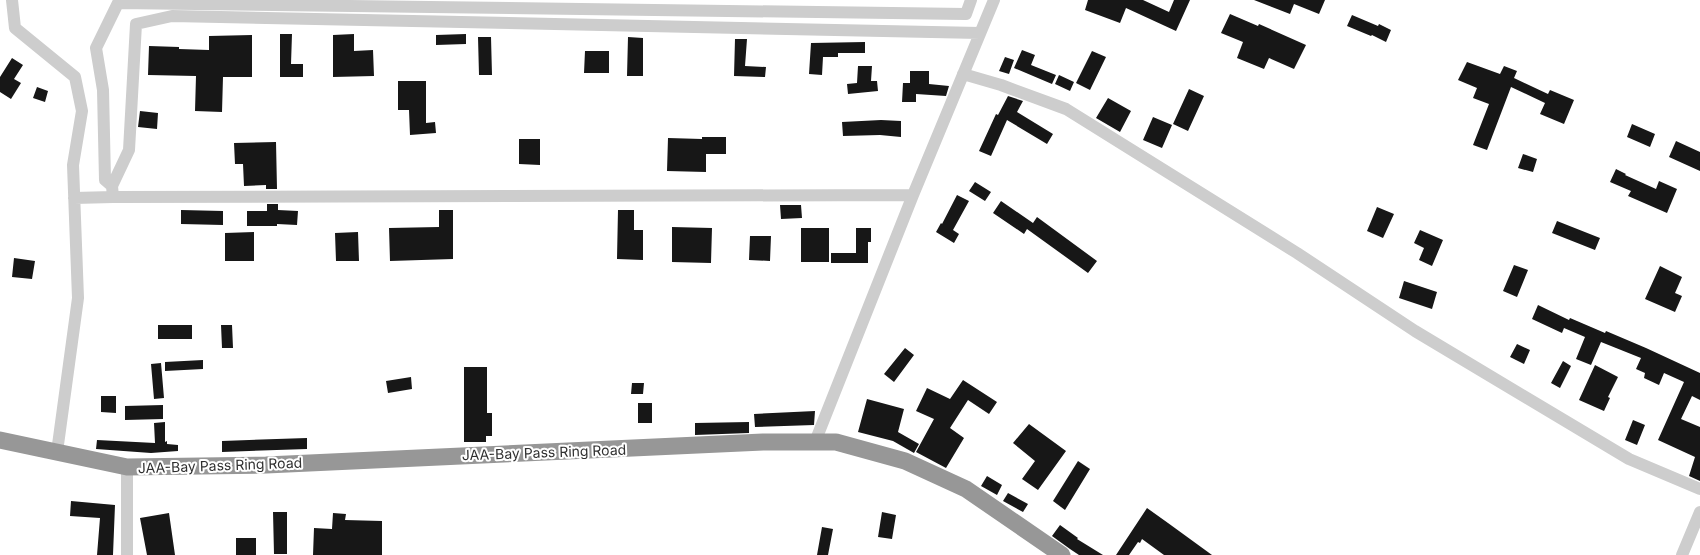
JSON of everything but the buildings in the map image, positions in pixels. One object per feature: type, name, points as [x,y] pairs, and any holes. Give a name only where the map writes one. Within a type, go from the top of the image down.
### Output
[{"type":"highway","name":"JAA-Bay Pass Ring Road","points":[[0,440],[127,467],[266,465],[763,442],[836,442],[905,461],[966,489],[1062,555]]},
{"type":"street","points":[[12,0],[15,28],[75,77],[82,111],[73,165],[78,298],[57,452]]},
{"type":"street","points":[[112,192],[105,180],[103,90],[96,48],[118,3],[966,14],[971,0]]},
{"type":"street","points":[[814,442],[913,195],[994,0]]},
{"type":"street","points":[[112,192],[129,150],[136,24],[172,16],[980,33]]},
{"type":"street","points":[[963,74],[1001,85],[1066,109],[1297,253],[1428,339],[1629,459],[1700,489]]},
{"type":"street","points":[[74,198],[112,192],[913,195]]},
{"type":"street","points":[[127,467],[127,555]]},
{"type":"street","points":[[1682,555],[1700,512]]}]
